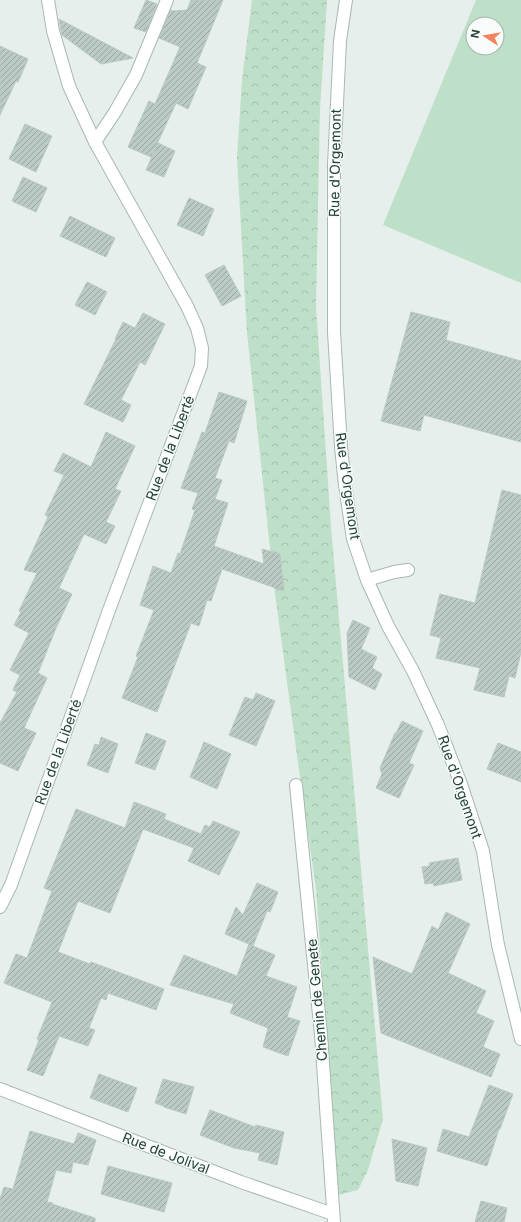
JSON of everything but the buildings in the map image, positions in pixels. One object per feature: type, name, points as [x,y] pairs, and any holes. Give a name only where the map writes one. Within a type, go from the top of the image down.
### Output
[{"type":"street","name":"Rue de la Liberté","points":[[0,906],[11,885],[109,610],[201,366],[202,348],[197,328],[187,306],[95,142],[69,86],[53,31],[48,0]]},
{"type":"street","points":[[95,142],[115,112],[136,75],[167,0]]},
{"type":"street","name":"Rue d'Orgemont","points":[[346,0],[340,40],[334,165],[334,332],[341,447],[353,539],[366,580],[388,626],[413,671],[438,724],[461,784],[483,851],[498,945],[521,1039]]},
{"type":"street","points":[[366,580],[394,572],[408,570]]},
{"type":"street","name":"Chemin de Genete","points":[[296,786],[321,1035],[333,1218]]},
{"type":"street","name":"Rue de Jolival","points":[[0,1089],[333,1218]]},
{"type":"green space","points":[[252,0],[327,0],[320,109],[316,306],[331,527],[383,1119],[368,1170],[358,1190],[338,1195],[316,889],[274,586],[247,333],[237,158],[242,80]]},
{"type":"green space","points":[[476,0],[521,0],[521,283],[383,225],[465,27],[465,56],[505,56],[505,16],[469,16]]}]
